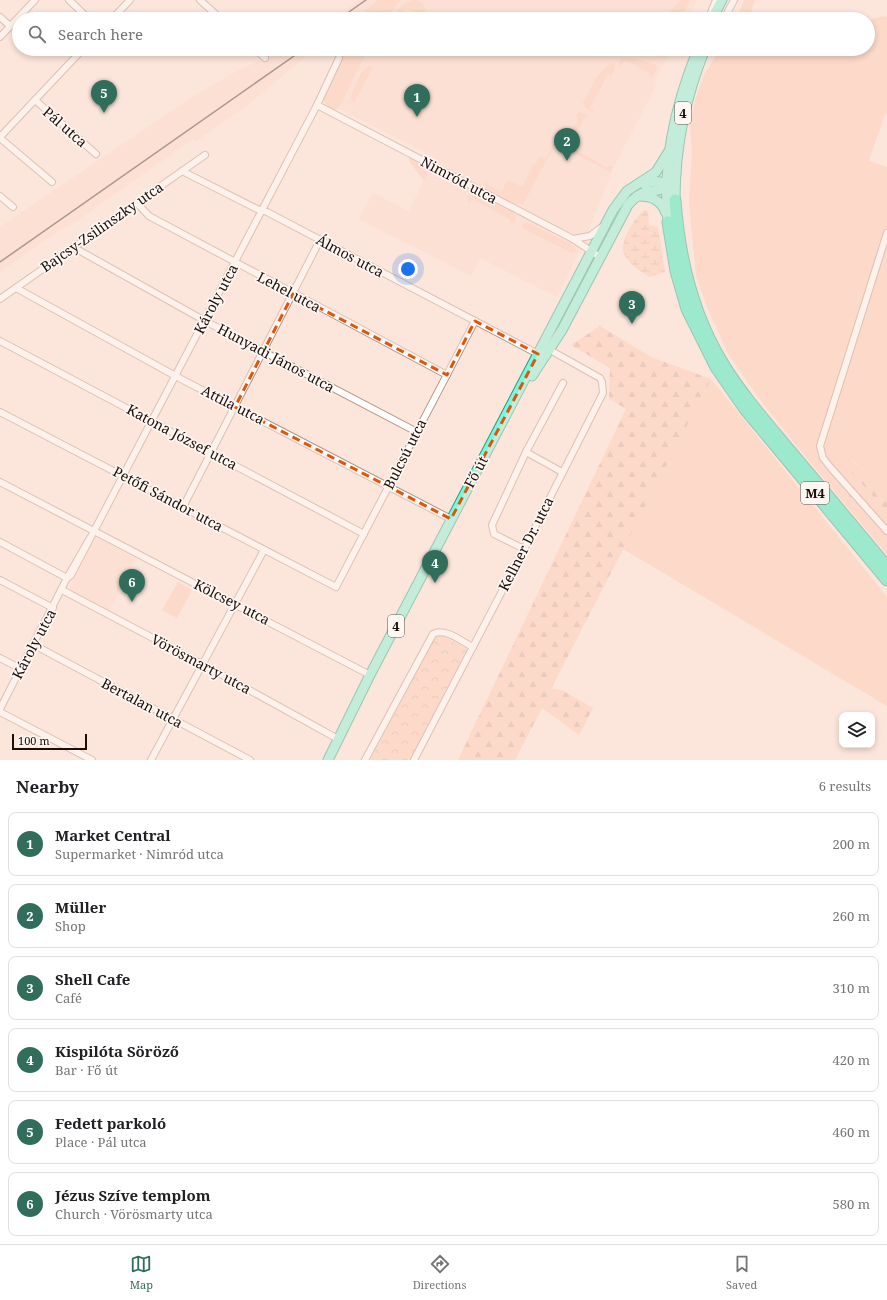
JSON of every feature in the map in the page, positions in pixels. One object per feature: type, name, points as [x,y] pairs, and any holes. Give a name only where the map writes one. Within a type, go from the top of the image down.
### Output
[{"type":"highway","name":"M4","points":[[675,200],[681,255],[688,282],[704,326],[723,364],[751,403],[887,567]]},
{"type":"highway","name":"M4","points":[[668,222],[676,271],[687,308],[716,367],[745,409],[887,580]]},
{"type":"main road","points":[[716,12],[722,0]]},
{"type":"main road","points":[[722,12],[728,0]]},
{"type":"main road","name":"4","points":[[631,188],[656,172],[669,151],[678,104],[700,56]]},
{"type":"main road","name":"4","points":[[668,186],[676,173],[681,125],[686,103],[701,56]]},
{"type":"main road","points":[[668,222],[669,151]]},
{"type":"main road","points":[[675,200],[676,173]]},
{"type":"main road","points":[[631,188],[653,180],[668,186],[675,200]]},
{"type":"main road","points":[[637,196],[647,191],[668,186]]},
{"type":"main road","name":"Fő út","points":[[328,760],[370,675],[606,224],[620,199],[631,188]]},
{"type":"main road","points":[[637,196],[656,199],[662,205],[668,222]]},
{"type":"main road","name":"4","points":[[510,408],[550,350],[624,212],[637,196]]},
{"type":"main road","points":[[550,330],[550,350]]},
{"type":"street","points":[[23,12],[35,0]]},
{"type":"street","points":[[69,0],[82,12]]},
{"type":"street","points":[[119,12],[130,0]]},
{"type":"street","points":[[200,0],[213,12]]},
{"type":"street","points":[[711,12],[716,0]]},
{"type":"street","points":[[728,12],[734,0]]},
{"type":"street","points":[[0,17],[10,26],[0,36]]},
{"type":"street","points":[[52,182],[0,138],[76,56]]},
{"type":"street","name":"Károly utca","points":[[0,711],[6,696],[53,608],[67,578],[90,538],[262,211],[317,105],[339,58]]},
{"type":"street","name":"Pál utca","points":[[35,100],[96,154]]},
{"type":"street","name":"Nimród utca","points":[[317,105],[573,239],[600,257]]},
{"type":"street","name":"Bajcsy-Zsilinszky utca","points":[[0,299],[205,155]]},
{"type":"street","name":"Álmos utca","points":[[182,171],[320,240],[538,354]]},
{"type":"street","points":[[0,196],[12,207]]},
{"type":"street","name":"Lehel utca","points":[[137,203],[149,216],[447,375]]},
{"type":"street","points":[[573,239],[590,236],[606,224]]},
{"type":"street","points":[[887,234],[820,446],[823,458],[887,531]]},
{"type":"street","points":[[183,507],[320,240]]},
{"type":"street","name":"Hunyadi János utca","points":[[73,247],[204,320],[417,432]]},
{"type":"street","name":"Attila utca","points":[[16,288],[176,376],[452,519]]},
{"type":"street","name":"Bulcsú utca","points":[[336,587],[475,321]]},
{"type":"street","name":"Katona József utca","points":[[0,342],[364,534]]},
{"type":"street","name":"Kellner Dr. utca","points":[[414,760],[603,393],[600,378],[550,350]]},
{"type":"street","points":[[524,549],[494,534],[492,525],[526,452],[563,382]]},
{"type":"street","name":"Petőfi Sándor utca","points":[[0,412],[336,587]]},
{"type":"street","points":[[526,452],[562,472]]},
{"type":"street","name":"Kölcsey utca","points":[[0,482],[370,675]]},
{"type":"street","points":[[0,542],[67,578]]},
{"type":"street","points":[[151,760],[234,603],[264,550]]},
{"type":"street","points":[[0,580],[53,608]]},
{"type":"street","name":"Vörösmarty utca","points":[[62,590],[202,664],[338,739]]},
{"type":"street","points":[[365,760],[433,634],[439,631],[446,633],[473,648]]},
{"type":"street","name":"Bertalan utca","points":[[34,644],[250,760]]},
{"type":"street","points":[[0,658],[21,669]]},
{"type":"street","points":[[0,693],[6,696]]},
{"type":"street","points":[[0,711],[92,760]]},
{"type":"highlighted area","points":[[293,294],[447,375],[475,321],[538,354],[451,519],[235,407]]},
{"type":"shaded area","points":[[359,0],[378,0],[363,12],[343,12]]},
{"type":"shaded area","points":[[401,0],[697,0],[691,12],[391,12]]},
{"type":"shaded area","points":[[268,56],[307,56],[249,104],[196,141],[193,139],[77,221],[60,230],[0,272],[0,227],[195,95],[239,70]]},
{"type":"shaded area","points":[[348,56],[668,56],[655,81],[656,84],[654,90],[613,168],[588,233],[557,297],[480,258],[471,276],[359,219],[373,193],[409,211],[435,158],[325,101]]},
{"type":"shaded area","points":[[95,537],[136,558],[108,612],[68,590]]},
{"type":"green space","points":[[378,0],[401,0],[391,12],[363,12]]},
{"type":"green space","points":[[412,0],[416,0],[421,3],[425,12],[413,12],[407,9],[404,12],[397,12],[405,4]]},
{"type":"green space","points":[[680,0],[690,0],[684,12],[670,12]]},
{"type":"green space","points":[[745,0],[755,0],[751,11],[754,12],[739,12]]},
{"type":"green space","points":[[883,16],[887,17],[887,115],[885,114],[869,161],[887,167],[887,490],[851,459],[847,467],[887,512],[887,555],[795,444],[758,397],[728,354],[706,304],[696,276],[689,202],[692,151],[690,126],[695,100],[704,75],[716,56],[875,56],[875,18]]},
{"type":"green space","points":[[341,56],[364,56],[338,109],[334,110],[325,105],[324,99]]},
{"type":"green space","points":[[622,58],[633,58],[656,65],[657,68],[652,77],[649,73],[627,61],[624,61],[620,67],[619,62]]},
{"type":"green space","points":[[611,63],[615,63],[615,68],[611,76],[608,74],[590,108],[594,110],[592,112],[584,107],[583,103],[598,75]]},
{"type":"green space","points":[[369,66],[373,67],[354,103],[351,99],[355,86],[360,76]]},
{"type":"green space","points":[[580,112],[590,116],[586,116],[571,144],[575,146],[574,149],[608,168],[609,166],[613,167],[610,172],[576,154],[575,156],[562,149],[578,120],[576,115]]},
{"type":"green space","points":[[556,136],[558,139],[523,204],[514,203],[485,187],[485,183],[487,181],[487,184],[501,192],[508,180],[522,187],[540,156],[546,159],[556,140],[554,138]]},
{"type":"green space","points":[[410,158],[430,168],[424,181],[409,161]]},
{"type":"green space","points":[[470,193],[477,193],[512,212],[516,216],[515,223],[509,223],[511,220],[472,199],[469,203],[467,198]]},
{"type":"green space","points":[[645,210],[648,211],[649,225],[658,227],[665,272],[650,277],[629,261],[624,254],[623,249],[629,230],[641,213]]},
{"type":"green space","points":[[524,223],[529,223],[570,244],[577,251],[572,253],[526,230],[525,231],[522,226]]},
{"type":"green space","points":[[600,326],[651,357],[711,379],[551,689],[562,690],[593,708],[579,735],[542,708],[515,760],[458,760],[626,409],[609,399],[610,368],[571,345]]},
{"type":"green space","points":[[711,379],[887,597],[887,706],[623,549]]},
{"type":"green space","points":[[850,459],[887,490],[887,512],[847,467]]},
{"type":"green space","points":[[847,492],[885,533],[885,540],[881,540],[864,519],[846,502],[843,495]]},
{"type":"green space","points":[[178,582],[192,590],[177,618],[162,610]]},
{"type":"green space","points":[[440,635],[468,649],[411,760],[370,760],[435,638]]},
{"type":"railway","points":[[349,12],[366,0]]},
{"type":"railway","points":[[0,262],[294,56]]},
{"type":"place","name":"Fedett parkoló","points":[[104,113]]},
{"type":"place","name":"Market Central","points":[[417,117]]},
{"type":"place","name":"Müller","points":[[567,161]]},
{"type":"place","name":"Shell Cafe","points":[[632,324]]},
{"type":"place","name":"Kispilóta Söröző","points":[[435,583]]},
{"type":"place","name":"Jézus Szíve templom","points":[[132,602]]}]
